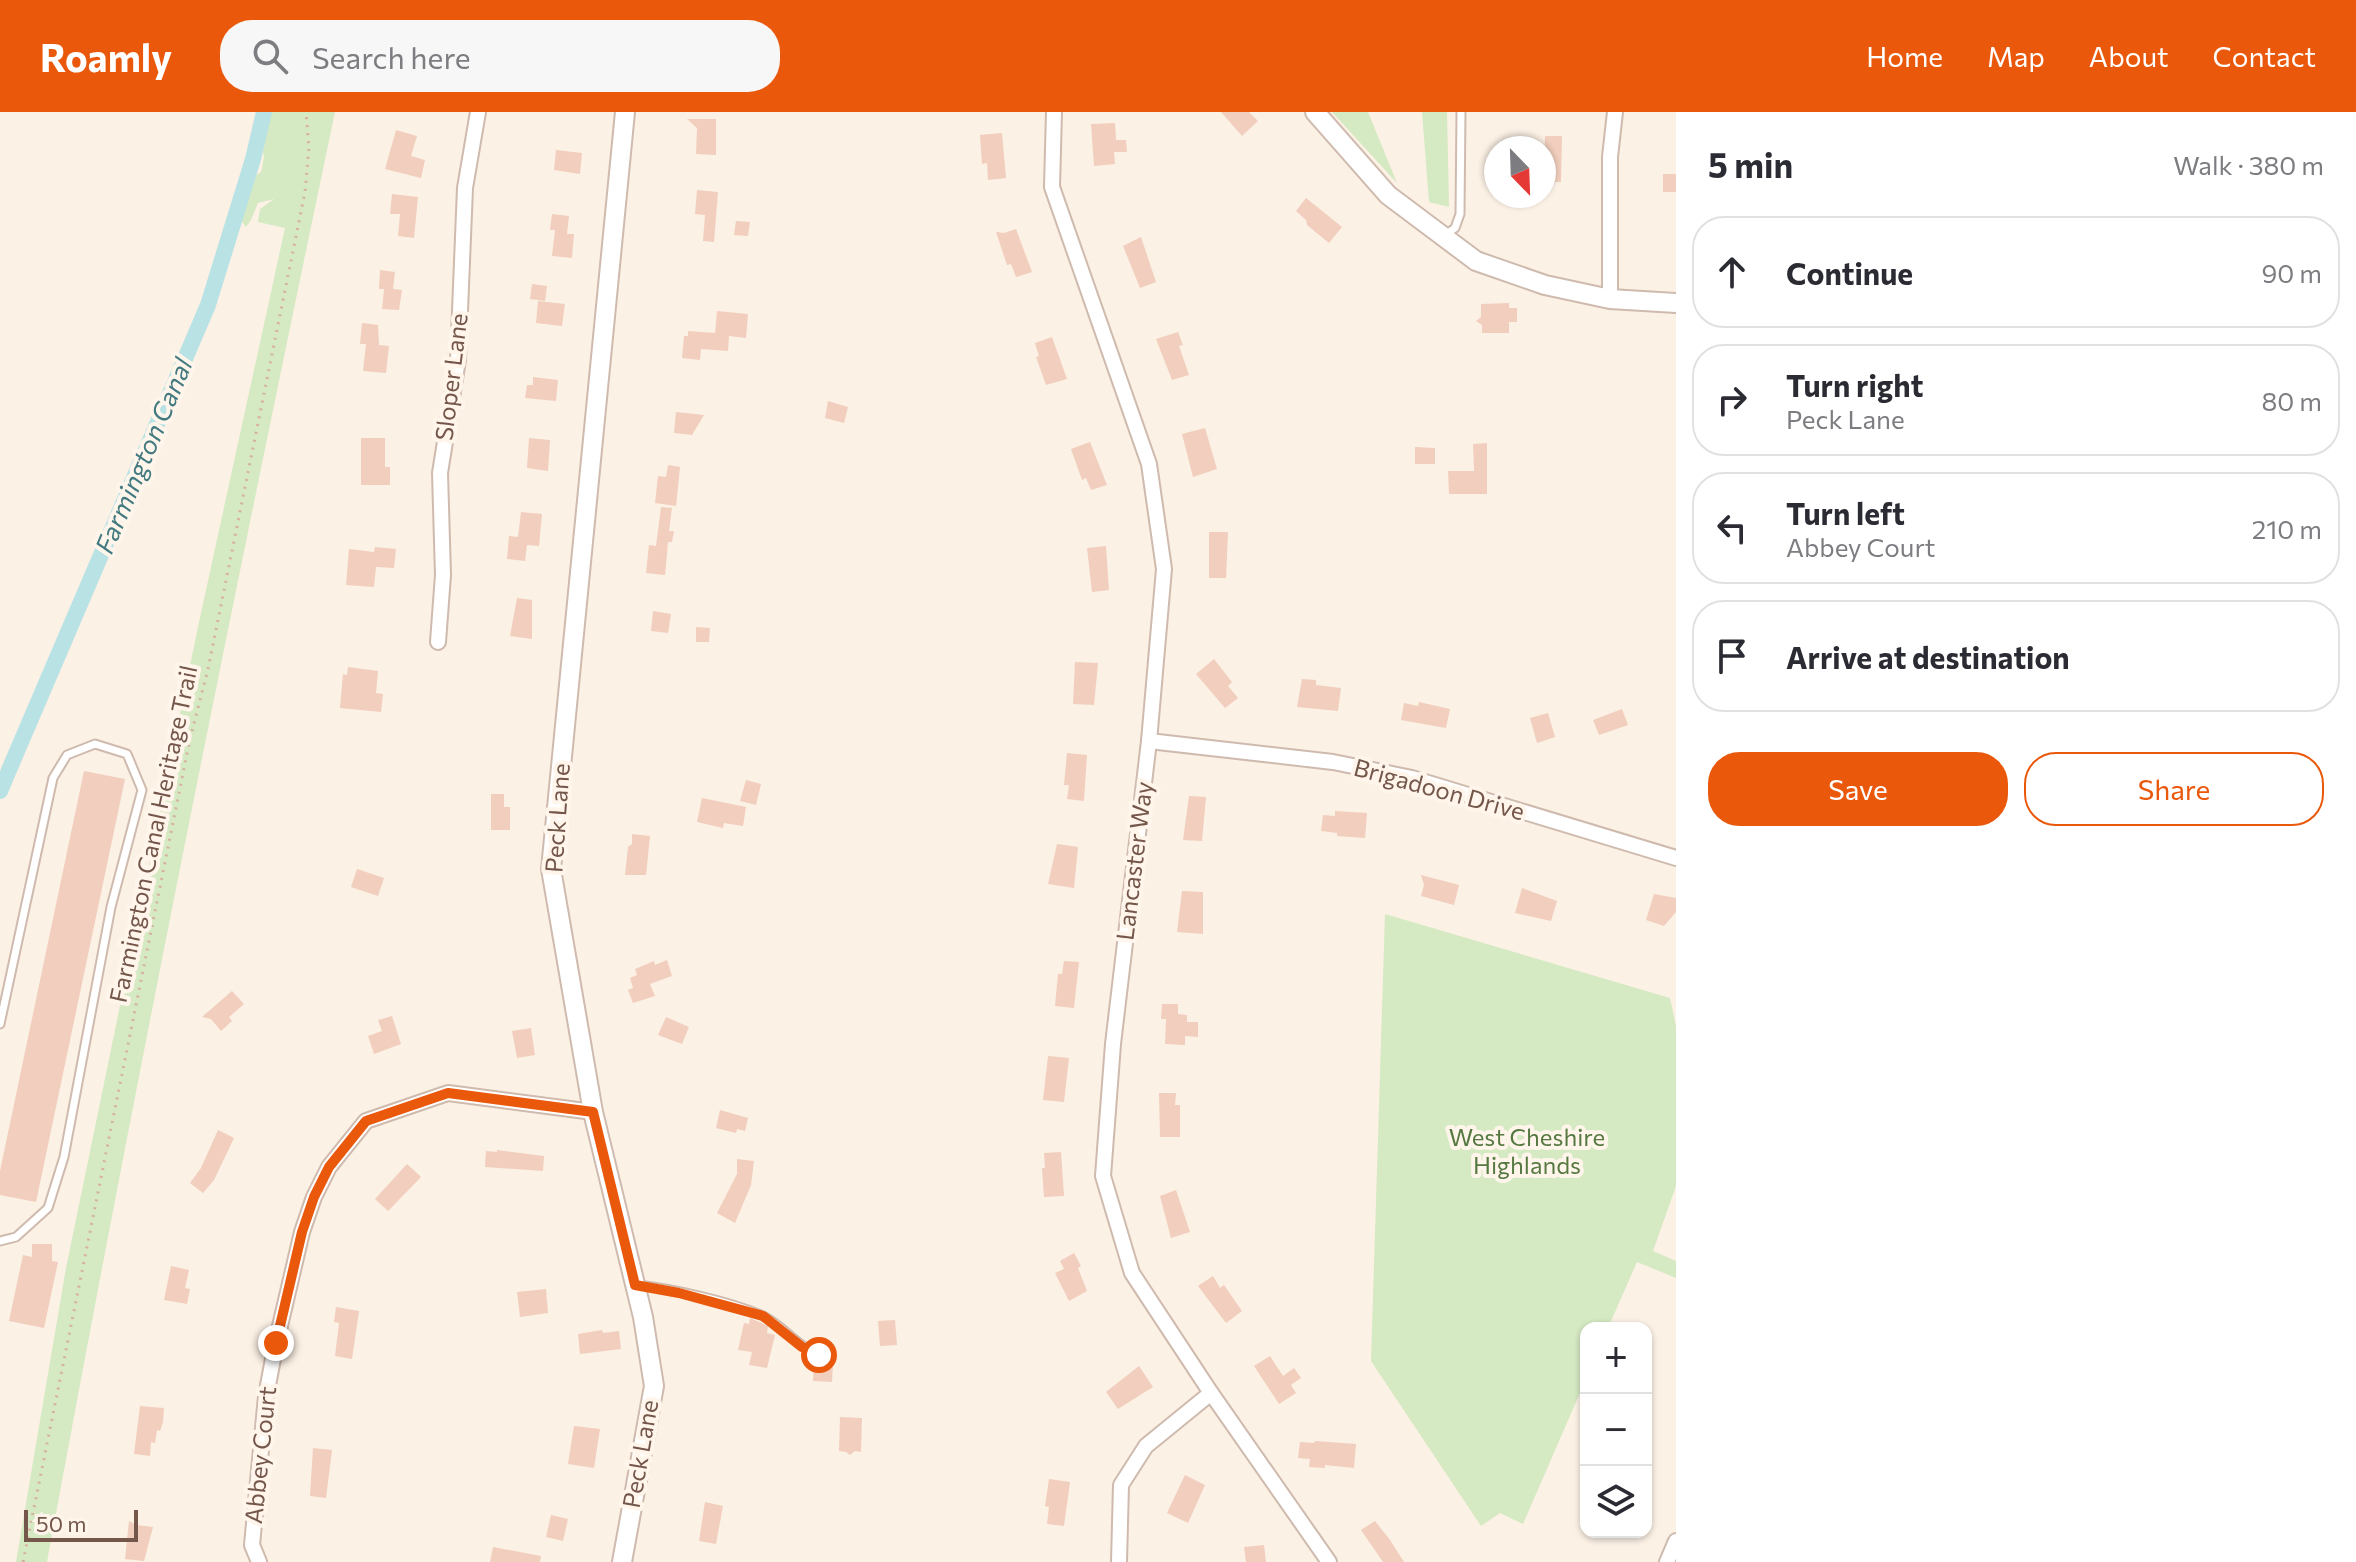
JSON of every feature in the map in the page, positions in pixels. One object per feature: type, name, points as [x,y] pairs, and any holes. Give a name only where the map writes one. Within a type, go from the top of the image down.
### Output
[{"type":"street","name":"Sloper Lane","points":[[438,642],[443,575],[440,473],[458,360],[465,188],[478,112]]},
{"type":"street","name":"Peck Lane","points":[[622,1562],[654,1386],[643,1317],[593,1112],[551,869],[625,112]]},
{"type":"street","name":"Lancaster Way","points":[[1054,112],[1052,187],[1149,464],[1164,569],[1149,741],[1113,1044],[1103,1176],[1132,1273],[1329,1562]]},
{"type":"street","points":[[1315,112],[1388,195],[1476,261],[1545,285],[1610,299],[1676,303]]},
{"type":"street","points":[[1610,299],[1610,157],[1615,112]]},
{"type":"street","name":"Brigadoon Drive","points":[[1149,741],[1333,762],[1412,778],[1676,858]]},
{"type":"street","name":"Abbey Court","points":[[259,1562],[252,1545],[266,1396],[302,1232],[329,1167],[366,1121],[448,1093],[593,1112]]},
{"type":"street","points":[[1119,1562],[1121,1485],[1146,1446],[1211,1393]]},
{"type":"street","points":[[1667,1562],[1676,1541]]},
{"type":"lane","points":[[1443,236],[1455,228],[1460,214],[1461,112]]},
{"type":"lane","points":[[0,1024],[53,778],[67,755],[95,744],[127,754],[142,790],[111,907],[64,1157],[48,1208],[16,1237],[0,1241]]},
{"type":"lane","points":[[635,1285],[679,1293],[763,1316],[802,1347],[819,1355],[830,1355]]},
{"type":"path","name":"Farmington Canal Heritage Trail","points":[[23,1562],[305,192],[309,148],[306,112]]},
{"type":"green space","points":[[271,112],[335,112],[186,836],[47,1562],[16,1562],[66,1268],[199,622],[285,228],[258,222],[260,209],[274,199],[258,203],[246,227],[240,219],[249,197],[245,183],[261,172],[264,157],[260,140]]},
{"type":"green space","points":[[1332,112],[1368,112],[1397,183]]},
{"type":"green space","points":[[1422,112],[1447,112],[1449,207],[1429,202]]},
{"type":"green space","name":"West Cheshire Highlands","points":[[1385,914],[1670,998],[1676,1026],[1676,1186],[1653,1251],[1676,1261],[1676,1278],[1637,1262],[1611,1322],[1580,1322],[1580,1393],[1523,1524],[1500,1513],[1481,1526],[1371,1361]]},
{"type":"building","points":[[1221,112],[1249,112],[1258,121],[1242,136]]},
{"type":"building","points":[[687,119],[716,119],[716,155],[696,154],[697,128]]},
{"type":"building","points":[[1115,123],[1116,140],[1126,140],[1127,152],[1114,152],[1115,164],[1094,166],[1091,124]]},
{"type":"building","points":[[396,130],[417,136],[411,156],[425,160],[421,178],[385,169]]},
{"type":"building","points":[[1002,133],[1006,178],[988,180],[987,163],[982,164],[980,135]]},
{"type":"building","points":[[1556,136],[1562,136],[1561,182],[1556,182]]},
{"type":"building","points":[[556,150],[582,153],[580,174],[554,170]]},
{"type":"building","points":[[1663,174],[1676,174],[1676,192],[1663,192]]},
{"type":"building","points":[[697,190],[718,192],[714,242],[703,241],[705,215],[695,214]]},
{"type":"building","points":[[392,194],[418,197],[414,238],[398,236],[400,214],[390,214]]},
{"type":"building","points":[[1306,198],[1342,227],[1329,243],[1296,211]]},
{"type":"building","points":[[552,214],[569,216],[567,234],[574,234],[572,258],[552,256],[555,230],[550,230]]},
{"type":"building","points":[[736,221],[750,222],[748,236],[734,235]]},
{"type":"building","points":[[1016,229],[1032,272],[1016,277],[1011,264],[1007,265],[996,232]]},
{"type":"building","points":[[1141,237],[1156,282],[1140,288],[1123,246]]},
{"type":"building","points":[[380,270],[395,272],[393,289],[402,290],[399,310],[382,309],[384,289],[379,289]]},
{"type":"building","points":[[532,284],[547,286],[545,301],[530,299]]},
{"type":"building","points":[[538,301],[565,304],[562,326],[536,323]]},
{"type":"building","points":[[1509,303],[1509,308],[1517,308],[1517,322],[1509,322],[1509,333],[1482,333],[1482,325],[1476,321],[1481,317],[1481,304]]},
{"type":"building","points":[[717,311],[748,314],[746,338],[729,336],[728,351],[701,349],[700,360],[682,358],[684,336],[688,336],[688,331],[715,333]]},
{"type":"building","points":[[362,323],[378,325],[379,345],[389,346],[386,373],[363,371],[366,344],[360,344]]},
{"type":"building","points":[[1178,332],[1183,345],[1179,346],[1189,375],[1172,380],[1156,339]]},
{"type":"building","points":[[1052,337],[1067,379],[1046,385],[1036,357],[1039,356],[1035,343]]},
{"type":"building","points":[[533,377],[558,380],[556,401],[525,398],[527,385],[533,385]]},
{"type":"building","points":[[828,401],[848,407],[844,423],[825,418]]},
{"type":"building","points":[[676,412],[704,415],[692,435],[674,433]]},
{"type":"building","points":[[1205,428],[1217,469],[1193,477],[1182,434]]},
{"type":"building","points":[[361,438],[385,438],[385,467],[390,467],[390,485],[361,485]]},
{"type":"building","points":[[529,438],[550,440],[548,471],[527,468]]},
{"type":"building","points":[[1090,442],[1107,485],[1091,490],[1086,478],[1082,480],[1071,449]]},
{"type":"building","points":[[1487,443],[1487,494],[1449,494],[1448,471],[1474,471],[1473,444]]},
{"type":"building","points":[[1415,447],[1435,448],[1435,464],[1415,464]]},
{"type":"building","points":[[668,465],[680,467],[676,506],[655,503],[658,476],[666,477]]},
{"type":"building","points":[[661,507],[672,508],[669,531],[674,531],[672,542],[668,542],[665,575],[646,573],[649,545],[656,546]]},
{"type":"building","points":[[521,512],[542,514],[539,546],[527,545],[525,561],[507,559],[509,536],[518,537]]},
{"type":"building","points":[[1209,532],[1228,532],[1226,578],[1209,578]]},
{"type":"building","points":[[1106,546],[1109,590],[1092,592],[1087,548]]},
{"type":"building","points":[[375,547],[396,549],[394,568],[376,567],[374,587],[346,585],[349,549],[374,552]]},
{"type":"building","points":[[517,598],[532,600],[532,639],[510,636]]},
{"type":"building","points":[[653,611],[671,614],[668,633],[651,631]]},
{"type":"building","points":[[696,627],[710,628],[709,642],[696,642]]},
{"type":"building","points":[[1214,659],[1232,682],[1228,686],[1238,698],[1225,708],[1196,674]]},
{"type":"building","points":[[1075,662],[1098,663],[1094,705],[1073,704]]},
{"type":"building","points":[[348,667],[378,671],[376,693],[383,694],[381,712],[340,708],[343,674],[347,675]]},
{"type":"building","points":[[1302,679],[1316,680],[1316,685],[1341,688],[1338,711],[1297,707]]},
{"type":"building","points":[[1419,702],[1450,709],[1446,728],[1401,720],[1404,703],[1418,706]]},
{"type":"building","points":[[1622,709],[1628,725],[1599,735],[1593,720]]},
{"type":"building","points":[[1548,713],[1555,737],[1537,743],[1530,718]]},
{"type":"building","points":[[1067,753],[1087,755],[1084,801],[1067,799],[1069,785],[1064,785]]},
{"type":"building","points":[[84,771],[125,779],[36,1202],[0,1195],[0,1171]]},
{"type":"building","points":[[746,780],[761,784],[756,805],[740,801]]},
{"type":"building","points":[[491,794],[504,794],[504,807],[510,807],[510,830],[491,830]]},
{"type":"building","points":[[1189,796],[1206,797],[1202,841],[1183,840]]},
{"type":"building","points":[[702,798],[746,807],[743,826],[724,823],[723,828],[697,822]]},
{"type":"building","points":[[1335,811],[1367,813],[1365,838],[1337,836],[1337,833],[1321,831],[1323,815],[1335,816]]},
{"type":"building","points":[[632,834],[650,836],[646,875],[625,875]]},
{"type":"building","points":[[1057,844],[1078,847],[1074,888],[1048,884]]},
{"type":"building","points":[[357,869],[384,878],[378,896],[351,887]]},
{"type":"building","points":[[1421,875],[1459,885],[1454,905],[1421,896],[1424,885]]},
{"type":"building","points":[[1522,888],[1557,901],[1551,921],[1515,913]]},
{"type":"building","points":[[1182,891],[1203,892],[1203,934],[1177,932]]},
{"type":"building","points":[[1654,894],[1676,898],[1676,912],[1664,926],[1646,920]]},
{"type":"building","points":[[667,960],[672,976],[650,984],[655,996],[633,1003],[628,990],[633,988],[630,978],[637,975],[635,969],[654,961],[655,965]]},
{"type":"building","points":[[1064,961],[1079,962],[1074,1008],[1055,1006],[1058,974],[1062,974]]},
{"type":"building","points":[[232,991],[244,1004],[229,1017],[232,1021],[221,1031],[211,1019],[202,1017]]},
{"type":"building","points":[[1162,1004],[1178,1004],[1178,1014],[1187,1015],[1187,1022],[1198,1022],[1198,1037],[1185,1036],[1185,1045],[1165,1044],[1166,1019],[1161,1019]]},
{"type":"building","points":[[392,1016],[401,1044],[374,1054],[368,1036],[382,1031],[378,1020]]},
{"type":"building","points":[[666,1017],[689,1027],[682,1044],[658,1035]]},
{"type":"building","points":[[531,1028],[535,1055],[517,1058],[512,1031]]},
{"type":"building","points":[[1048,1056],[1069,1058],[1064,1102],[1043,1100]]},
{"type":"building","points":[[1159,1093],[1176,1093],[1175,1105],[1180,1105],[1180,1137],[1160,1137]]},
{"type":"building","points":[[720,1110],[748,1118],[745,1131],[737,1129],[736,1133],[716,1128]]},
{"type":"building","points":[[218,1130],[234,1138],[214,1180],[203,1193],[190,1183],[201,1168]]},
{"type":"building","points":[[486,1151],[544,1156],[543,1171],[485,1167]]},
{"type":"building","points":[[1061,1152],[1064,1196],[1044,1197],[1044,1153]]},
{"type":"building","points":[[737,1159],[754,1161],[751,1185],[735,1223],[717,1213],[737,1174]]},
{"type":"building","points":[[407,1164],[421,1177],[388,1211],[375,1199]]},
{"type":"building","points":[[1176,1190],[1190,1232],[1171,1238],[1160,1196]]},
{"type":"building","points":[[32,1244],[52,1244],[52,1261],[58,1262],[44,1328],[9,1321],[23,1255],[32,1257]]},
{"type":"building","points":[[1074,1253],[1081,1266],[1078,1268],[1087,1291],[1069,1301],[1055,1273],[1064,1269],[1060,1261]]},
{"type":"building","points":[[171,1266],[189,1270],[185,1288],[190,1289],[187,1304],[164,1300]]},
{"type":"building","points":[[1213,1276],[1220,1288],[1224,1285],[1242,1311],[1226,1323],[1198,1286]]},
{"type":"building","points":[[546,1289],[548,1313],[520,1317],[517,1292]]},
{"type":"building","points":[[336,1307],[359,1311],[352,1359],[335,1356],[339,1323],[334,1322]]},
{"type":"building","points":[[750,1318],[768,1326],[767,1333],[775,1335],[767,1368],[749,1365],[752,1352],[738,1350],[744,1323],[749,1324]]},
{"type":"building","points":[[895,1320],[897,1345],[880,1346],[878,1321]]},
{"type":"building","points":[[602,1330],[603,1333],[619,1331],[621,1349],[580,1354],[578,1334]]},
{"type":"building","points":[[1270,1356],[1283,1376],[1294,1368],[1301,1378],[1291,1385],[1296,1393],[1279,1404],[1254,1366]]},
{"type":"building","points":[[814,1363],[833,1364],[832,1382],[813,1381]]},
{"type":"building","points":[[1139,1366],[1153,1387],[1118,1409],[1106,1392]]},
{"type":"building","points":[[140,1406],[164,1408],[160,1431],[157,1430],[155,1443],[151,1442],[150,1456],[134,1454]]},
{"type":"building","points":[[840,1417],[862,1418],[861,1452],[855,1451],[850,1455],[839,1451]]},
{"type":"building","points":[[574,1426],[600,1429],[594,1468],[568,1464]]},
{"type":"building","points":[[1300,1442],[1356,1444],[1354,1468],[1309,1467],[1310,1459],[1298,1458]]},
{"type":"building","points":[[313,1448],[332,1450],[326,1498],[310,1496]]},
{"type":"building","points":[[1185,1475],[1205,1485],[1188,1523],[1167,1513]]},
{"type":"building","points":[[1049,1479],[1070,1482],[1064,1526],[1047,1524],[1049,1507],[1045,1506]]},
{"type":"building","points":[[705,1502],[723,1506],[716,1544],[699,1541]]},
{"type":"building","points":[[551,1515],[568,1519],[563,1541],[546,1537]]},
{"type":"building","points":[[129,1521],[153,1527],[144,1561],[125,1559]]},
{"type":"building","points":[[1375,1521],[1404,1562],[1383,1562],[1361,1530]]},
{"type":"building","points":[[1264,1545],[1266,1562],[1246,1562],[1244,1547]]},
{"type":"building","points":[[493,1547],[541,1556],[540,1562],[490,1562]]},
{"type":"waterway","name":"Farmington Canal","points":[[0,791],[208,305],[253,159],[264,112]]},
{"type":"route","points":[[276,1343],[302,1232],[329,1167],[366,1121],[448,1093],[593,1112],[635,1285],[679,1293],[763,1316],[802,1347],[819,1355]]}]
